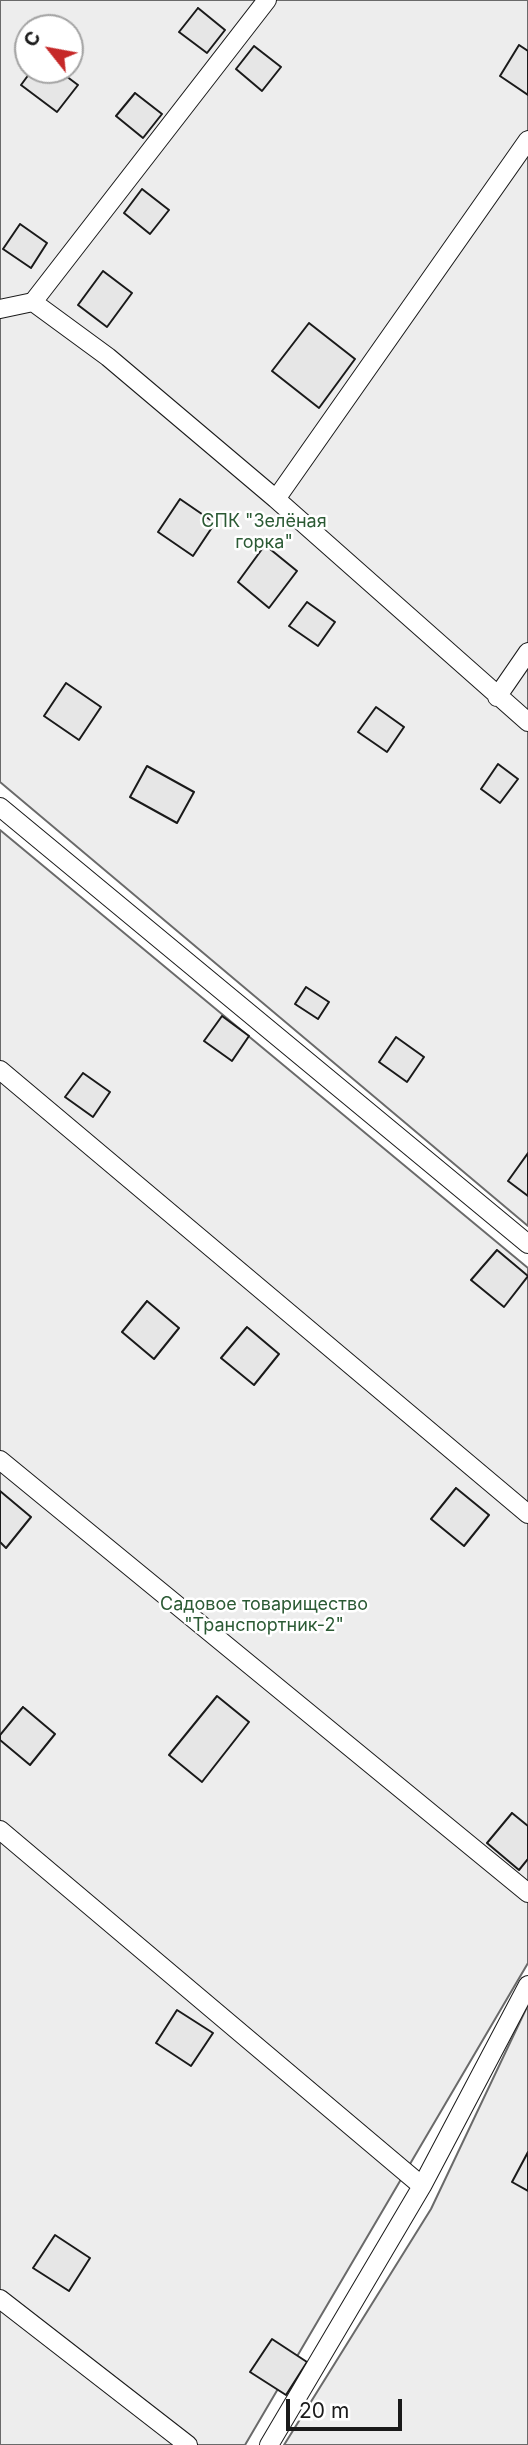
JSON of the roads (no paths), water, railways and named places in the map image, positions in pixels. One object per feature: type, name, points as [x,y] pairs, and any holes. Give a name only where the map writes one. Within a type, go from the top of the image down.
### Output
[{"type":"lane","points":[[0,309],[33,302],[267,0]]},
{"type":"lane","points":[[276,499],[528,140]]},
{"type":"lane","points":[[33,302],[108,357],[276,499],[528,722]]},
{"type":"lane","points":[[497,696],[528,652]]},
{"type":"lane","points":[[0,807],[528,1244]]},
{"type":"lane","points":[[0,1070],[528,1514]]},
{"type":"lane","points":[[0,1460],[528,1893]]},
{"type":"lane","points":[[0,1830],[422,2186]]},
{"type":"lane","points":[[269,2445],[422,2186],[528,1985]]},
{"type":"lane","points":[[0,2299],[188,2445]]},
{"type":"park label","name":"СПК \"Зелёная горка\"","points":[[264,532]]},
{"type":"park label","name":"Садовое товарищество \"Транспортник-2\"","points":[[264,1615]]}]
